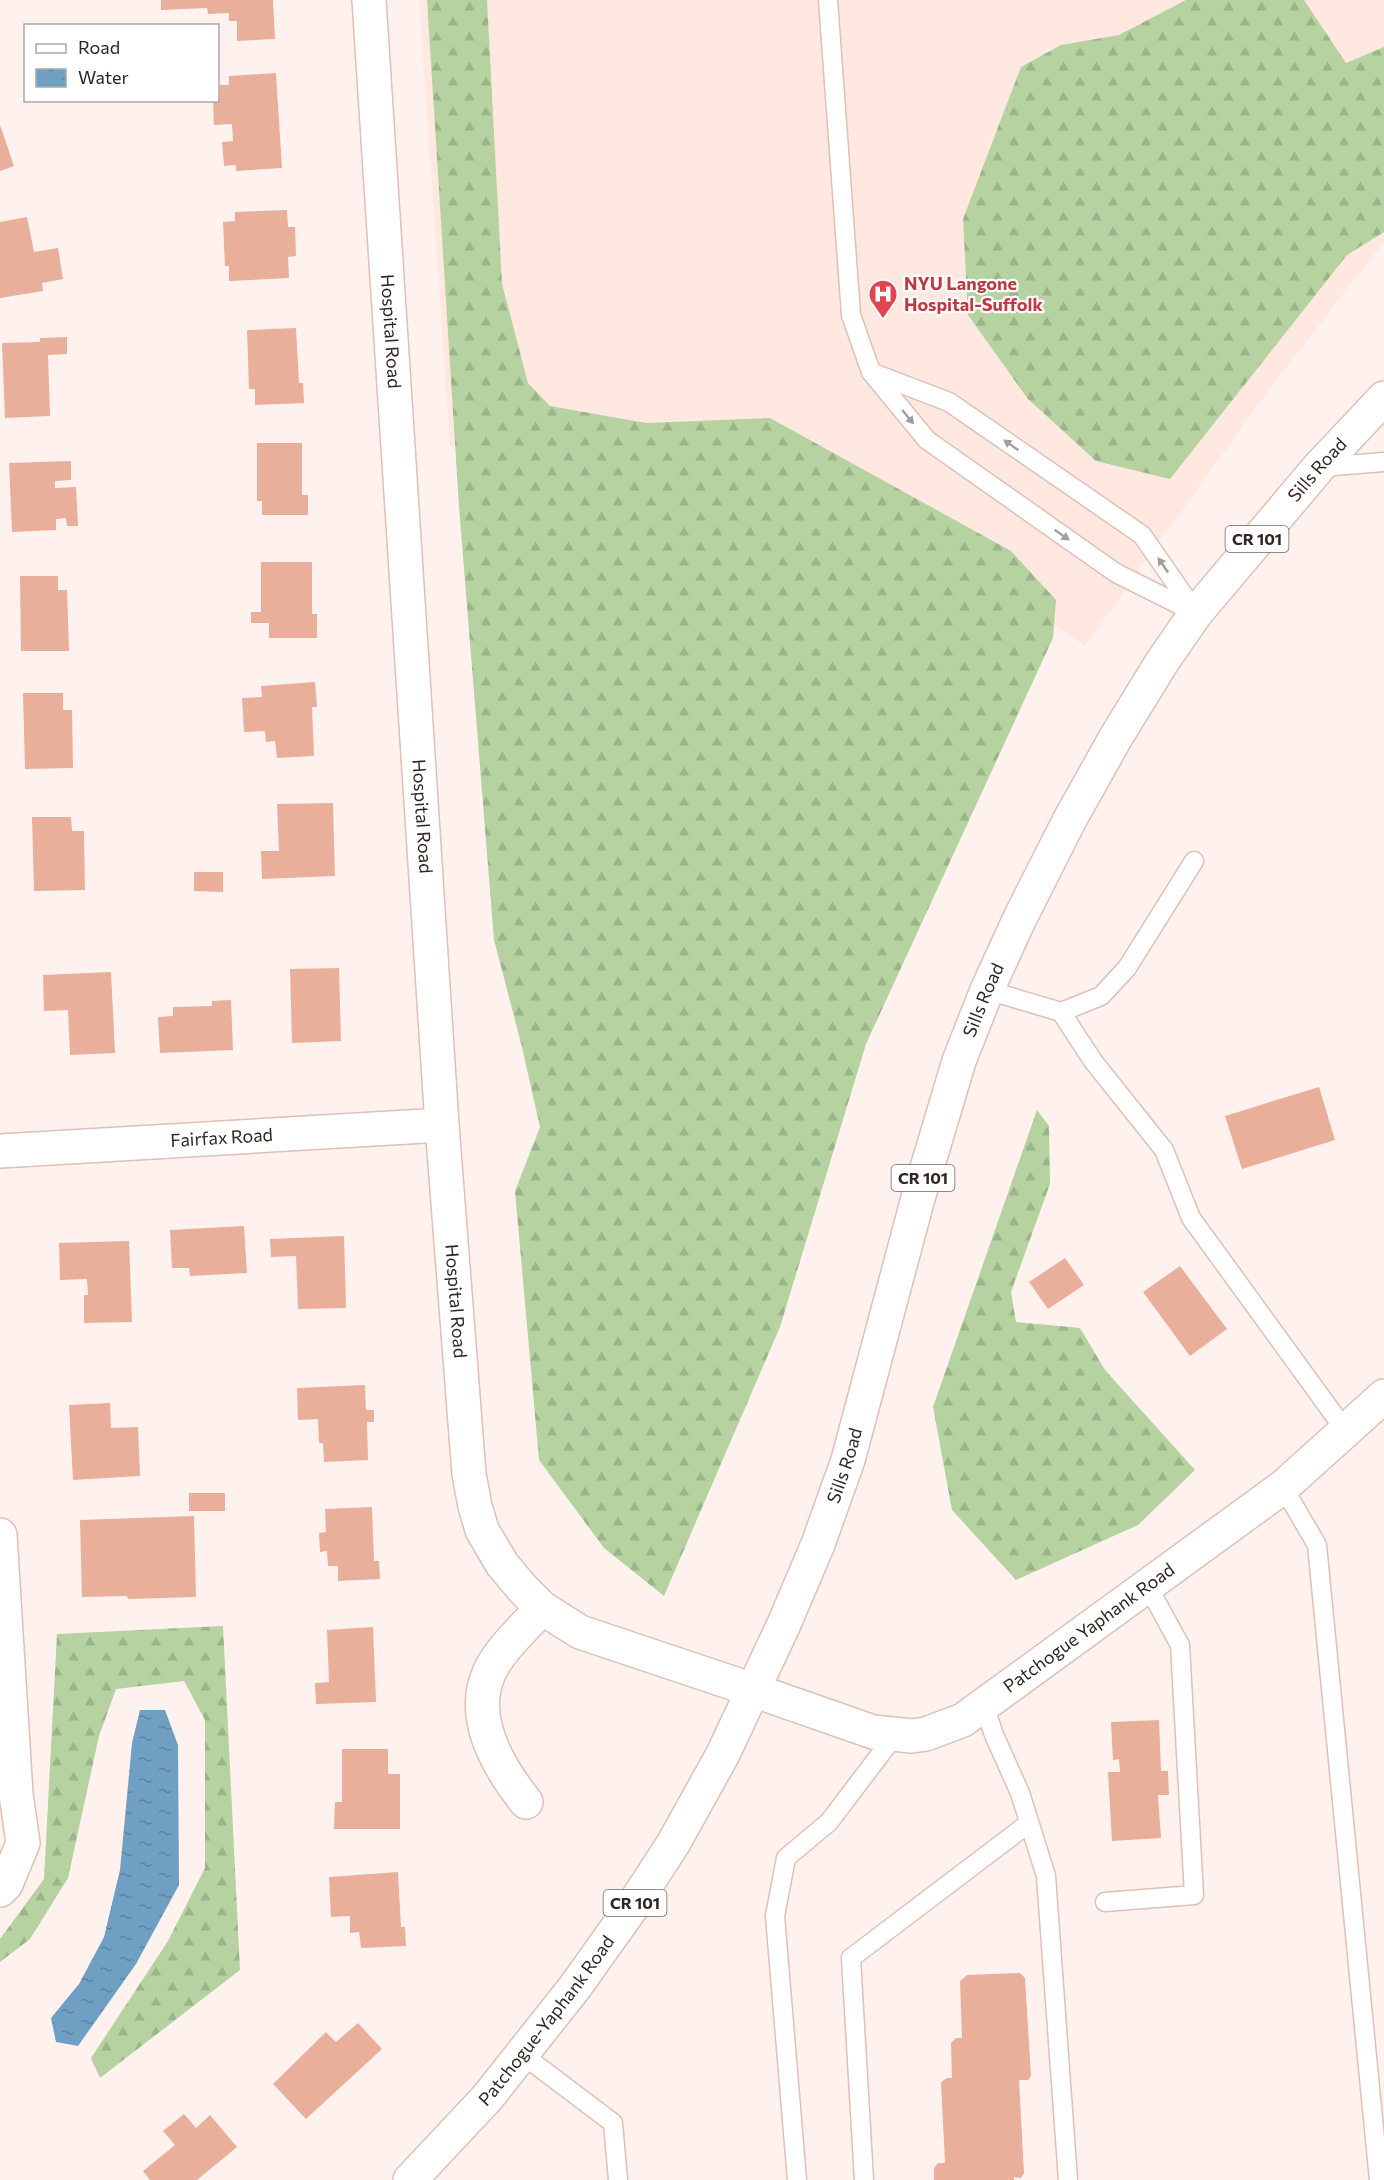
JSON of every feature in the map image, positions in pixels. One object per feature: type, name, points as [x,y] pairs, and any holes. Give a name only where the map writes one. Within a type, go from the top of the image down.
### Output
[{"type":"street","name":"Hospital Road","points":[[369,0],[442,1125],[466,1441],[475,1506],[482,1530],[502,1564],[542,1608],[580,1632],[753,1690]]},
{"type":"street","name":"Sills Road","points":[[753,1690],[813,1554],[848,1460],[936,1133],[959,1061],[987,990],[1020,918],[1116,736],[1196,613],[1319,467],[1384,398]]},
{"type":"street","name":"Fairfax Road","points":[[0,1151],[442,1125]]},
{"type":"street","name":"Patchogue Yaphank Road","points":[[753,1690],[873,1732],[912,1736],[926,1734],[963,1720],[1283,1487],[1384,1396]]},
{"type":"street","points":[[0,1535],[16,1794],[22,1843],[6,1884],[0,1890]]},
{"type":"street","points":[[526,1802],[510,1782],[495,1755],[483,1709],[484,1691],[489,1673],[510,1644],[542,1608]]},
{"type":"street","name":"Patchogue-Yaphank Road","points":[[410,2180],[487,2098],[523,2055],[633,1907],[673,1844],[723,1754],[753,1690]]},
{"type":"lane","points":[[828,0],[851,315],[871,372],[927,440],[1116,573],[1196,613]]},
{"type":"lane","points":[[871,372],[949,402],[1142,535],[1196,613]]},
{"type":"lane","points":[[1319,467],[1384,462]]},
{"type":"lane","points":[[987,990],[1061,1012],[1101,996],[1127,968],[1194,861]]},
{"type":"lane","points":[[1061,1012],[1093,1061],[1164,1150],[1191,1218],[1345,1430]]},
{"type":"lane","points":[[1283,1487],[1317,1545],[1379,2180]]},
{"type":"lane","points":[[1105,1902],[1194,1895],[1180,1645],[1147,1585]]},
{"type":"lane","points":[[984,1705],[994,1735],[1020,1793],[1046,1876],[1068,2180]]},
{"type":"lane","points":[[796,2180],[775,1916],[786,1858],[829,1822],[895,1735]]},
{"type":"lane","points":[[864,2180],[851,1958],[1029,1823]]},
{"type":"lane","points":[[523,2055],[613,2124],[618,2180]]},
{"type":"shaded area","name":"NYU Langone Hospital-Suffolk","points":[[419,0],[1384,0],[1384,242],[1265,395],[1085,646],[803,453],[772,440],[450,446]]},
{"type":"green space","points":[[427,0],[487,0],[502,284],[528,383],[550,406],[646,423],[770,418],[1011,551],[1056,600],[1053,638],[866,1044],[780,1327],[664,1596],[604,1548],[539,1460],[515,1191],[540,1127],[494,940],[459,507]]},
{"type":"green space","points":[[1186,0],[1304,0],[1346,63],[1384,47],[1384,232],[1347,255],[1170,479],[1096,461],[1028,399],[968,315],[963,219],[1021,67],[1061,45],[1119,35]]},
{"type":"green space","points":[[1037,1110],[1049,1126],[1050,1184],[1011,1292],[1016,1322],[1080,1328],[1105,1370],[1195,1470],[1138,1525],[1016,1580],[952,1510],[933,1407]]},
{"type":"green space","points":[[223,1626],[240,1970],[100,2078],[91,2058],[168,1941],[205,1868],[205,1720],[184,1681],[116,1689],[99,1736],[68,1878],[30,1939],[0,1962],[0,1939],[44,1879],[57,1634]]},
{"type":"water","points":[[140,1710],[165,1710],[178,1745],[179,1885],[136,1964],[78,2046],[56,2042],[51,2018],[79,1984],[104,1937],[120,1870],[132,1743]]},
{"type":"building","points":[[161,0],[273,0],[275,39],[237,41],[237,21],[229,21],[229,13],[208,14],[207,8],[161,10]]},
{"type":"building","points":[[276,73],[282,168],[236,171],[236,165],[224,166],[222,142],[233,141],[232,124],[214,125],[213,102],[219,102],[219,85],[229,85],[229,76]]},
{"type":"building","points":[[0,125],[14,166],[0,171]]},
{"type":"building","points":[[287,210],[288,227],[295,227],[296,256],[288,257],[289,278],[229,281],[229,266],[225,266],[223,222],[235,221],[235,212]]},
{"type":"building","points":[[27,217],[34,252],[58,248],[63,279],[42,283],[43,291],[0,298],[0,222]]},
{"type":"building","points":[[296,328],[299,383],[303,383],[304,403],[255,405],[255,389],[249,389],[247,330]]},
{"type":"building","points":[[67,337],[67,354],[48,355],[50,416],[5,418],[2,343],[40,342],[40,338]]},
{"type":"building","points":[[257,443],[302,443],[302,495],[308,495],[308,515],[262,515],[262,501],[257,501]]},
{"type":"building","points":[[71,461],[71,480],[55,481],[55,488],[76,487],[78,526],[67,526],[66,518],[56,519],[56,530],[12,532],[9,463]]},
{"type":"building","points":[[261,562],[312,562],[312,614],[317,614],[317,638],[269,638],[269,623],[251,623],[251,612],[261,612]]},
{"type":"building","points":[[20,576],[58,576],[58,590],[67,590],[69,651],[21,651]]},
{"type":"building","points":[[315,682],[317,707],[312,707],[314,756],[277,758],[275,741],[266,742],[265,731],[244,732],[242,698],[262,697],[261,686]]},
{"type":"building","points":[[23,693],[63,693],[63,710],[72,710],[73,768],[25,769]]},
{"type":"building","points":[[333,803],[335,876],[262,879],[261,851],[279,851],[277,804]]},
{"type":"building","points":[[32,817],[71,817],[72,831],[84,831],[85,890],[34,891]]},
{"type":"building","points":[[194,872],[223,872],[223,892],[194,891]]},
{"type":"building","points":[[339,968],[341,1041],[292,1043],[290,969]]},
{"type":"building","points":[[111,972],[115,1053],[70,1055],[68,1010],[44,1011],[43,975]]},
{"type":"building","points":[[231,1000],[233,1050],[160,1053],[158,1017],[173,1016],[173,1007],[212,1006],[212,1001]]},
{"type":"building","points":[[1319,1087],[1335,1140],[1242,1169],[1225,1116]]},
{"type":"building","points":[[244,1226],[247,1273],[190,1276],[189,1268],[172,1268],[170,1230]]},
{"type":"building","points":[[344,1236],[346,1308],[298,1309],[296,1256],[271,1257],[270,1239]]},
{"type":"building","points":[[129,1241],[132,1322],[84,1323],[84,1295],[88,1295],[87,1279],[60,1280],[59,1243]]},
{"type":"building","points":[[1065,1258],[1084,1285],[1048,1309],[1029,1282]]},
{"type":"building","points":[[1180,1266],[1227,1329],[1190,1356],[1143,1292]]},
{"type":"building","points":[[365,1385],[366,1410],[374,1410],[374,1422],[367,1422],[368,1460],[324,1462],[323,1443],[319,1443],[318,1419],[298,1420],[297,1388]]},
{"type":"building","points":[[110,1403],[111,1428],[138,1427],[140,1476],[73,1480],[69,1405]]},
{"type":"building","points":[[189,1493],[225,1493],[225,1511],[189,1511]]},
{"type":"building","points":[[372,1507],[374,1561],[379,1561],[380,1579],[338,1581],[338,1566],[328,1566],[327,1551],[320,1552],[319,1533],[326,1532],[325,1509]]},
{"type":"building","points":[[194,1516],[196,1597],[128,1599],[127,1596],[82,1597],[80,1520]]},
{"type":"building","points":[[373,1627],[376,1702],[316,1704],[315,1683],[329,1682],[327,1630]]},
{"type":"building","points":[[1159,1720],[1161,1771],[1168,1771],[1169,1795],[1158,1795],[1161,1838],[1112,1841],[1108,1772],[1120,1772],[1119,1759],[1113,1760],[1111,1722]]},
{"type":"building","points":[[342,1749],[388,1749],[388,1774],[400,1774],[400,1829],[334,1829],[335,1802],[342,1802]]},
{"type":"building","points":[[398,1872],[401,1927],[405,1927],[406,1946],[361,1948],[359,1932],[350,1933],[350,1916],[331,1917],[329,1877]]},
{"type":"building","points":[[1020,1973],[1025,1978],[1031,2076],[1028,2080],[1019,2080],[1024,2173],[1021,2178],[1014,2177],[1014,2180],[934,2180],[934,2168],[938,2163],[945,2163],[941,2082],[952,2078],[951,2043],[956,2038],[962,2038],[960,1981],[967,1975]]},
{"type":"building","points":[[358,2023],[382,2049],[306,2119],[273,2084],[326,2032],[336,2042]]},
{"type":"building","points":[[184,2114],[196,2128],[210,2115],[237,2147],[197,2180],[150,2180],[143,2171],[175,2145],[163,2131]]},
{"type":"place","name":"NYU Langone Hospital-Suffolk","points":[[883,320]]}]
